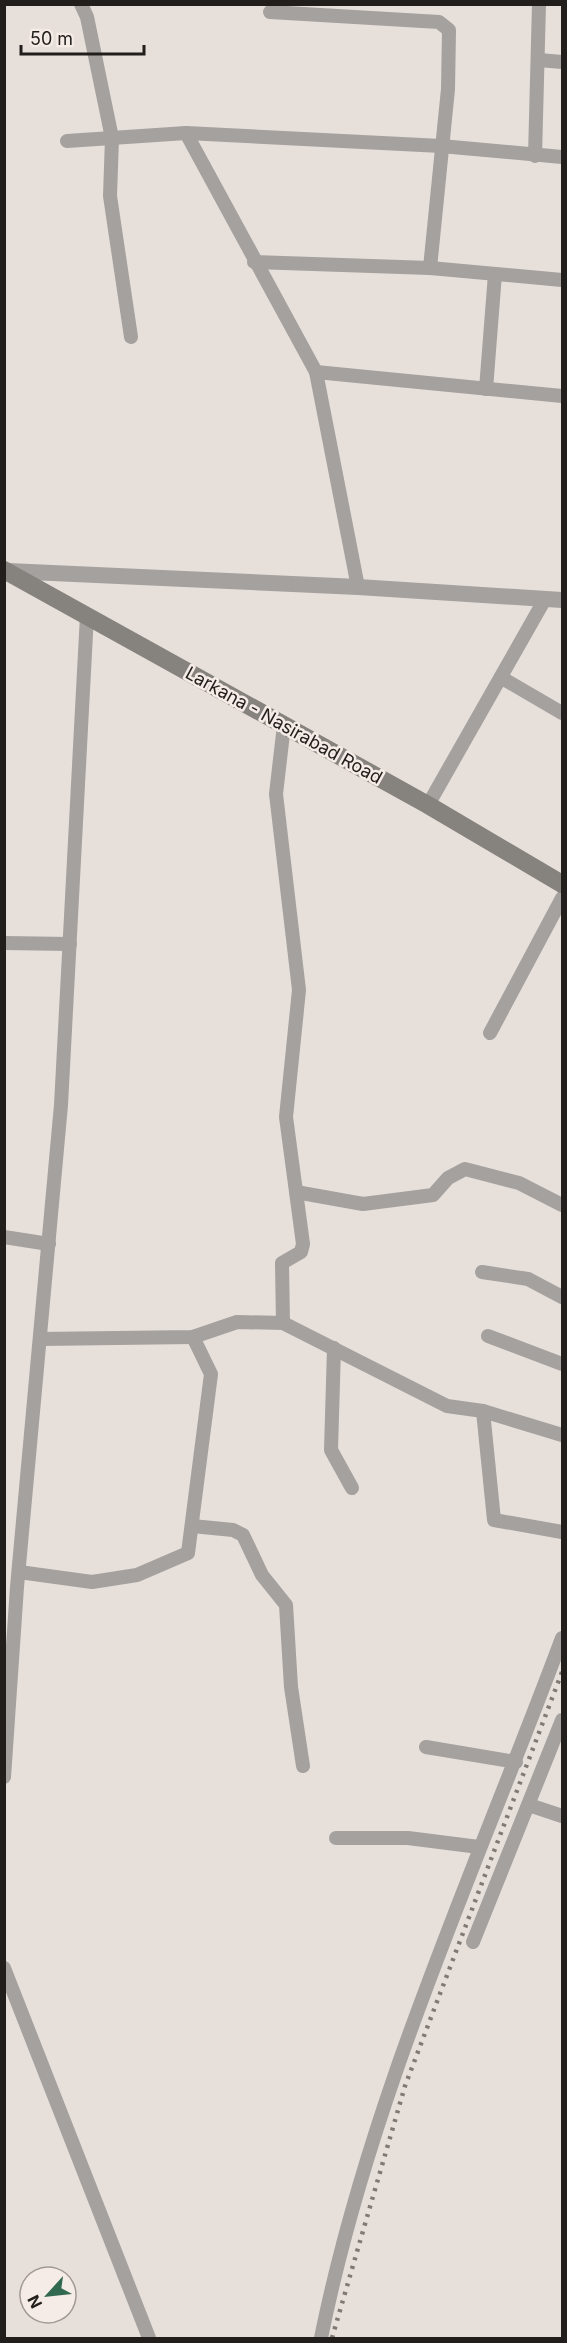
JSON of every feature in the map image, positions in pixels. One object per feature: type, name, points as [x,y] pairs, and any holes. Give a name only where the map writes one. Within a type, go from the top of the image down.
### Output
[{"type":"main road","name":"Larkana - Nasirabad Road","points":[[6,571],[428,805],[562,884]]},
{"type":"street","points":[[81,4],[87,17],[112,138],[110,196],[131,337]]},
{"type":"street","points":[[536,156],[539,4]]},
{"type":"street","points":[[270,12],[445,25],[450,39],[430,268]]},
{"type":"street","points":[[539,60],[562,62]]},
{"type":"street","points":[[186,133],[254,262],[316,372],[358,587]]},
{"type":"street","points":[[67,141],[186,133],[441,146],[562,158]]},
{"type":"street","points":[[254,262],[430,268],[562,280]]},
{"type":"street","points":[[486,389],[495,274]]},
{"type":"street","points":[[316,372],[562,396]]},
{"type":"street","points":[[6,571],[358,587],[562,600]]},
{"type":"street","points":[[428,805],[545,599]]},
{"type":"street","points":[[4,1777],[11,1589],[19,1572],[62,1105],[87,615]]},
{"type":"street","points":[[502,678],[562,713]]},
{"type":"street","points":[[283,1323],[282,1263],[301,1252],[303,1244],[286,1117],[299,990],[276,794],[284,725]]},
{"type":"street","points":[[490,1033],[562,898]]},
{"type":"street","points":[[4,943],[70,944]]},
{"type":"street","points":[[296,1192],[363,1204],[433,1195],[448,1178],[465,1169],[519,1183],[562,1205]]},
{"type":"street","points":[[4,1237],[49,1244]]},
{"type":"street","points":[[482,1272],[528,1279],[562,1297]]},
{"type":"street","points":[[40,1339],[193,1337],[237,1322],[283,1323],[447,1406],[483,1411],[562,1435]]},
{"type":"street","points":[[488,1336],[562,1364]]},
{"type":"street","points":[[19,1572],[92,1582],[137,1575],[188,1553],[211,1374],[193,1337]]},
{"type":"street","points":[[334,1348],[331,1450],[352,1488]]},
{"type":"street","points":[[483,1411],[494,1520],[562,1532]]},
{"type":"street","points":[[192,1526],[233,1530],[243,1535],[249,1543],[262,1575],[286,1605],[291,1687],[303,1766]]},
{"type":"street","points":[[321,2338],[356,2191],[479,1847],[516,1762],[562,1638]]},
{"type":"street","points":[[473,1942],[562,1720]]},
{"type":"street","points":[[426,1747],[516,1762]]},
{"type":"street","points":[[529,1805],[562,1816]]},
{"type":"street","points":[[336,1838],[408,1838],[479,1847]]},
{"type":"street","points":[[4,1968],[148,2338]]},
{"type":"railway","points":[[332,2338],[405,2086],[562,1672]]}]
